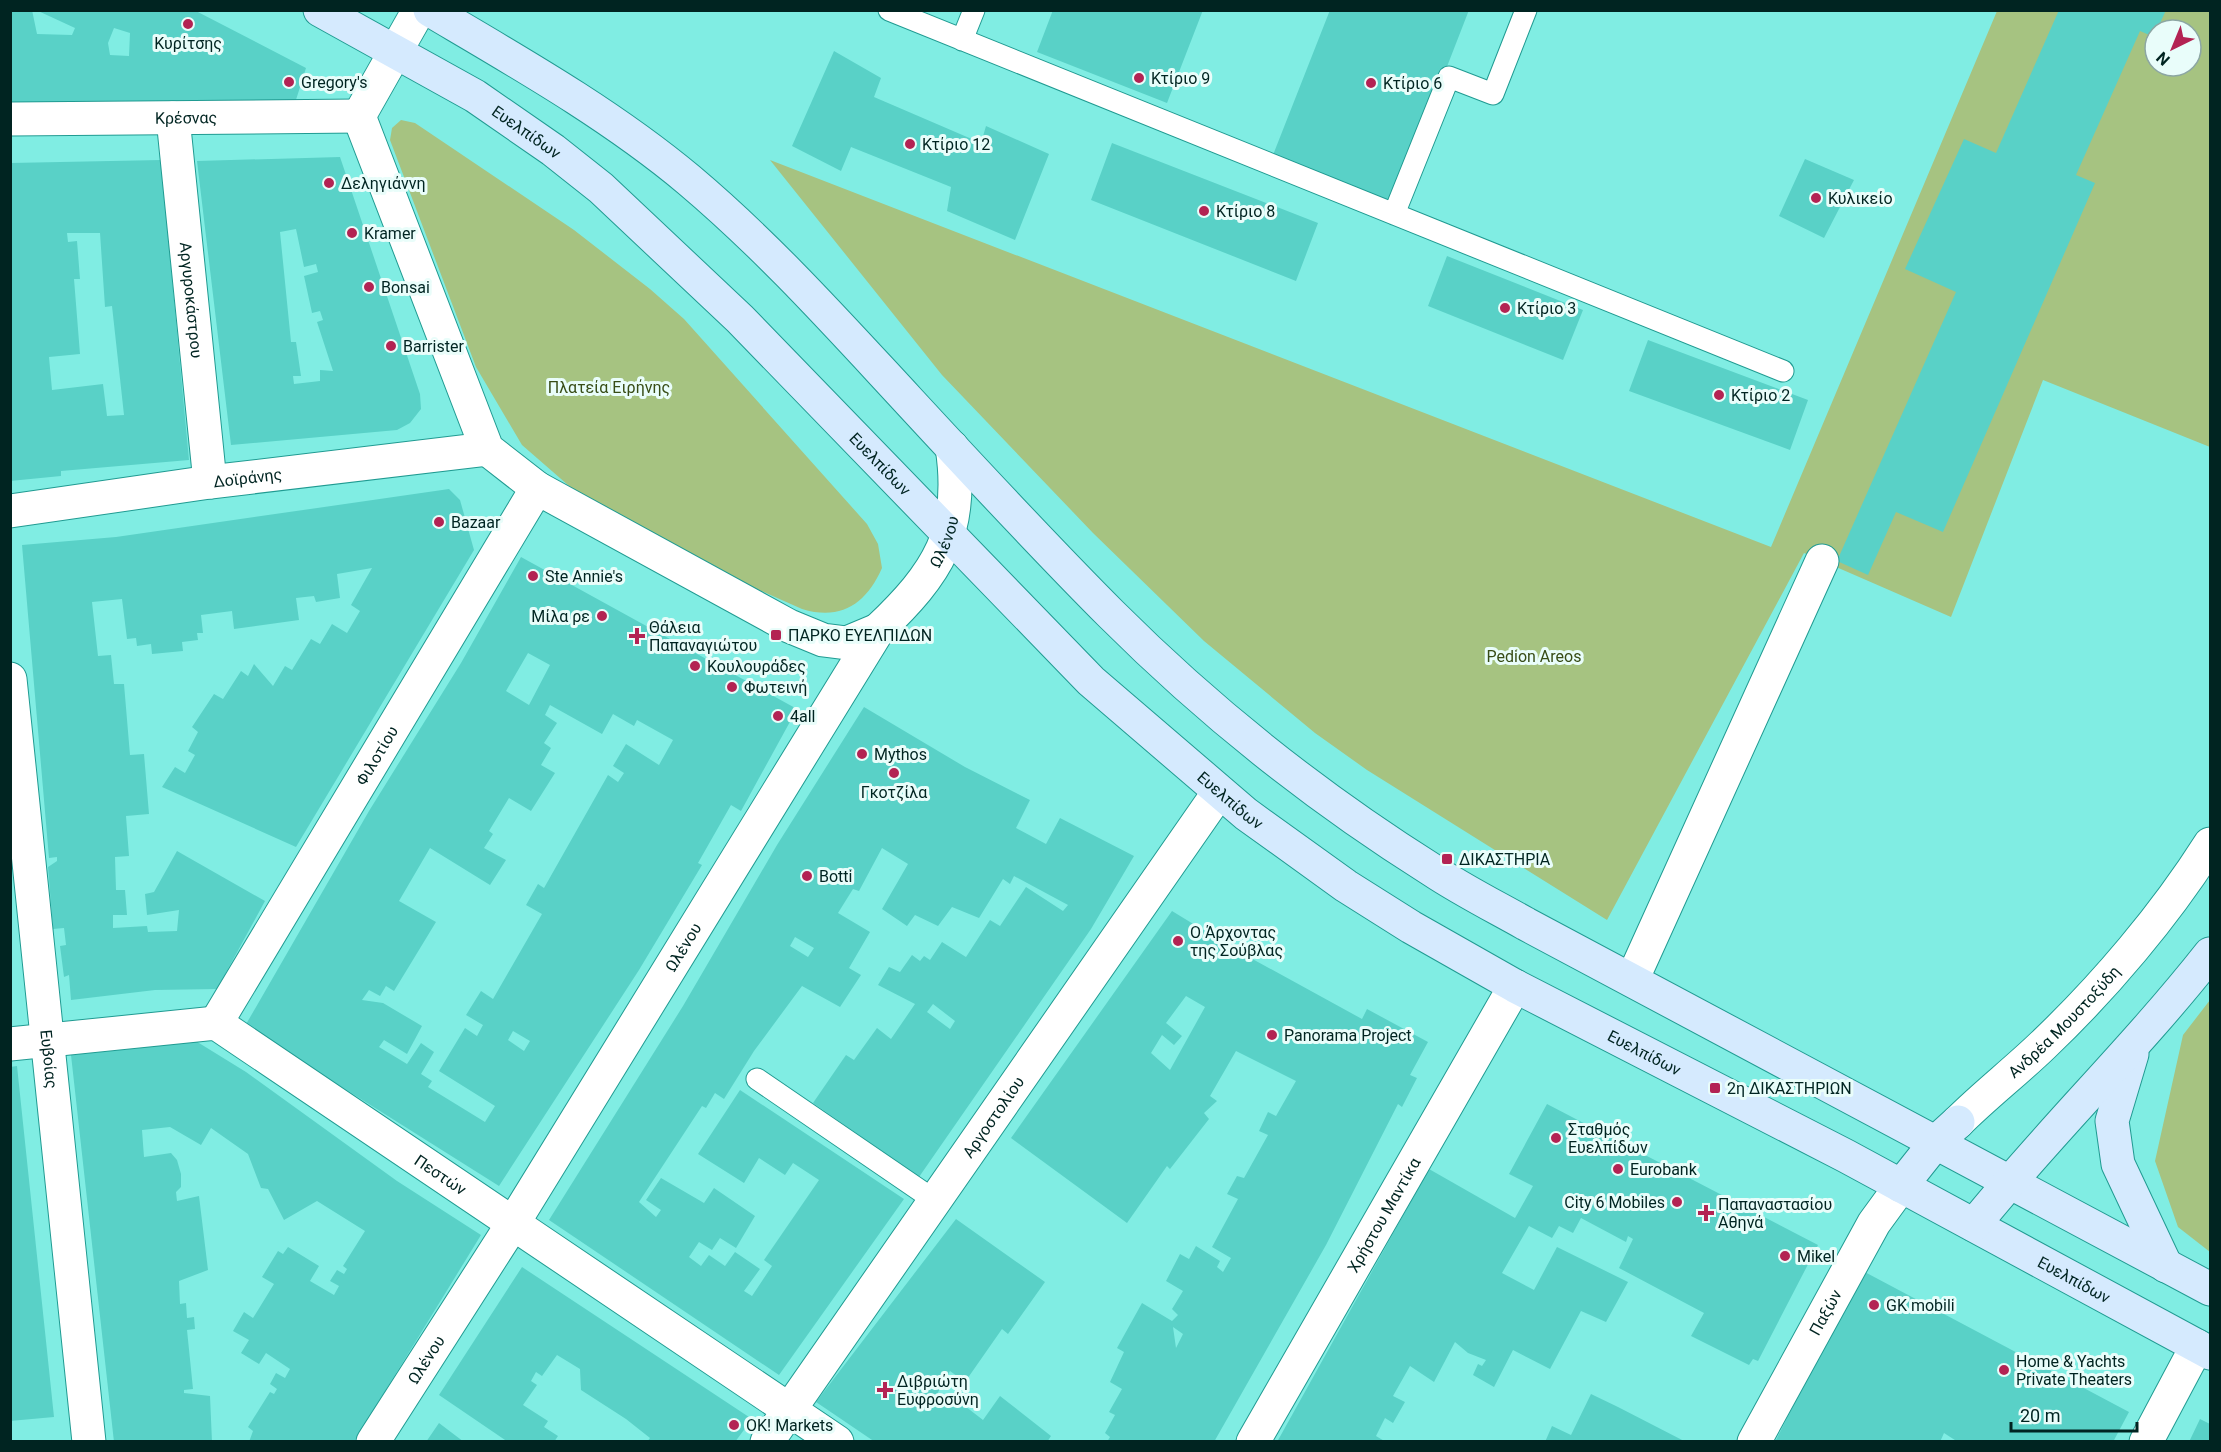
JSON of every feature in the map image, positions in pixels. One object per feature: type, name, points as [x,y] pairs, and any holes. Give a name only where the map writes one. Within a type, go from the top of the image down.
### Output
[{"type":"main road","name":"Ευελπίδων","points":[[320,10],[396,51],[510,119],[601,188],[740,319],[1091,681],[1219,792],[1346,886],[1410,927],[1515,986],[1901,1186],[2204,1350]]},
{"type":"main road","points":[[430,10],[500,51],[648,148],[744,229],[1159,660],[1228,722],[1339,809],[1435,873],[1632,980],[1947,1132],[2009,1181],[2211,1289]]},
{"type":"main road","points":[[1974,1225],[2009,1181],[2134,1046],[2211,954]]},
{"type":"main road","points":[[2134,1046],[2112,1121],[2118,1164],[2166,1266]]},
{"type":"main road","name":"Ανδρέα Μουστοξύδη","points":[[1901,1186],[1947,1132]]},
{"type":"street","points":[[419,10],[359,116],[487,449],[537,488],[789,626],[823,640],[847,643],[878,630]]},
{"type":"street","name":"Κρέσνας","points":[[10,119],[359,116]]},
{"type":"street","name":"Αργυροκάστρου","points":[[172,118],[210,482]]},
{"type":"street","name":"Ωλένου","points":[[373,1442],[512,1225],[878,630],[912,598],[949,536],[956,504],[952,447]]},
{"type":"street","name":"Δοϊράνης","points":[[10,511],[210,482],[487,449]]},
{"type":"street","name":"Φιλοτίου","points":[[216,1023],[537,488]]},
{"type":"street","points":[[1632,980],[1822,561]]},
{"type":"street","name":"Ευβοίας","points":[[10,679],[13,730],[48,1039],[89,1442]]},
{"type":"street","name":"Αργοστολίου","points":[[767,1442],[1219,792]]},
{"type":"street","name":"Ανδρέα Μουστοξύδη","points":[[1947,1132],[2044,1044],[2087,999],[2145,932],[2211,844]]},
{"type":"street","name":"Χρήστου Μαντίκα","points":[[1253,1442],[1515,986]]},
{"type":"street","points":[[10,1044],[216,1023]]},
{"type":"street","name":"Πεστών","points":[[216,1023],[512,1225],[837,1442]]},
{"type":"street","name":"Παξών","points":[[1754,1442],[1874,1223],[1901,1186]]},
{"type":"street","points":[[2146,1442],[2204,1350]]},
{"type":"lane","points":[[889,10],[1783,371]]},
{"type":"lane","points":[[962,40],[974,10]]},
{"type":"lane","points":[[1394,214],[1449,77],[1493,94],[1526,10]]},
{"type":"lane","points":[[757,1079],[934,1200]]},
{"type":"green space","name":"Pedion Areos","points":[[1997,11],[2210,11],[2210,447],[2043,380],[1951,617],[1804,553],[1607,920],[1367,770],[1315,733],[1204,641],[1093,533],[942,375],[770,160],[1771,547]]},
{"type":"green space","name":"Πλατεία Ειρήνης","points":[[401,120],[415,123],[574,230],[650,289],[684,319],[867,524],[878,544],[882,568],[876,581],[860,600],[840,611],[829,613],[802,609],[680,555],[576,492],[522,445],[476,367],[390,140],[392,128]]},
{"type":"green space","points":[[2210,1000],[2210,1252],[2178,1227],[2155,1161],[2183,1035]]},
{"type":"building","points":[[10,10],[32,10],[37,34],[72,35],[75,28],[36,10],[194,10],[306,68],[295,103],[10,104]],"holes":[[[114,28],[130,33],[129,56],[110,55],[108,43]]]},
{"type":"building","name":"Κτίριο 9","points":[[1053,10],[1203,10],[1167,103],[1037,52]]},
{"type":"building","name":"Κτίριο 6","points":[[1330,10],[1469,10],[1394,203],[1273,155]]},
{"type":"building","points":[[2059,10],[2166,10],[2162,18],[2143,18],[2143,32],[2140,31],[2076,175],[2095,183],[1943,532],[1896,512],[1868,575],[1837,561],[1956,292],[1905,269],[1964,139],[1996,153]]},
{"type":"building","name":"Κτίριο 12","points":[[834,51],[881,78],[874,97],[981,143],[986,126],[1049,154],[1015,240],[947,211],[951,187],[851,147],[841,171],[792,146]]},
{"type":"building","name":"Κτίριο 8","points":[[1112,143],[1318,223],[1296,281],[1091,200]]},
{"type":"building","points":[[340,157],[420,394],[421,409],[410,423],[397,430],[231,445],[197,161]],"holes":[[[296,229],[304,267],[316,264],[318,272],[304,276],[312,313],[320,311],[323,320],[317,322],[333,371],[320,370],[320,381],[294,384],[293,376],[301,376],[296,342],[291,342],[280,232]]]},
{"type":"building","name":"Κυλικείο","points":[[1805,159],[1854,180],[1824,238],[1779,216]]},
{"type":"building","points":[[161,160],[189,460],[61,471],[61,476],[10,481],[10,163]],"holes":[[[67,233],[100,233],[105,307],[112,306],[124,415],[107,416],[103,384],[52,390],[49,357],[80,354],[74,279],[80,279],[77,241],[68,242]]]},
{"type":"building","name":"Κτίριο 3","points":[[1447,256],[1583,310],[1563,360],[1428,306]]},
{"type":"building","name":"Κτίριο 2","points":[[1648,340],[1808,400],[1790,450],[1629,391]]},
{"type":"building","points":[[449,489],[460,500],[474,550],[296,847],[162,787],[175,767],[185,773],[195,755],[188,751],[198,732],[192,727],[214,694],[223,699],[241,671],[248,676],[254,664],[273,686],[285,666],[292,670],[311,639],[320,644],[332,624],[347,633],[360,611],[351,605],[372,568],[337,574],[340,598],[316,602],[314,596],[296,598],[299,620],[234,629],[232,611],[201,615],[203,633],[197,633],[198,640],[182,642],[183,651],[152,654],[151,644],[137,646],[136,638],[127,639],[122,599],[92,602],[98,656],[111,655],[114,684],[124,684],[130,755],[144,754],[149,814],[126,816],[129,856],[115,857],[116,890],[125,890],[127,915],[113,915],[113,928],[147,926],[148,932],[177,931],[179,910],[147,915],[145,894],[154,892],[177,851],[265,901],[217,989],[155,990],[71,1000],[69,975],[64,977],[60,946],[66,945],[64,928],[53,929],[48,867],[57,861],[57,857],[49,858],[22,545],[116,537]]},
{"type":"building","points":[[521,557],[797,709],[741,811],[731,805],[698,863],[702,865],[639,970],[499,1186],[245,1026],[369,811],[461,663]],"holes":[[[528,653],[550,665],[529,705],[506,691]],[[550,705],[602,734],[613,714],[634,726],[637,720],[673,740],[659,765],[626,744],[613,766],[624,773],[618,782],[608,775],[544,888],[538,884],[526,905],[542,914],[493,999],[481,991],[466,1015],[483,1025],[477,1036],[465,1028],[439,1071],[495,1106],[485,1122],[428,1087],[432,1081],[421,1074],[434,1052],[421,1043],[407,1064],[379,1047],[384,1040],[407,1054],[422,1026],[383,1003],[362,1000],[369,990],[380,996],[386,986],[394,991],[436,922],[399,901],[430,848],[490,885],[506,860],[484,848],[493,834],[489,831],[509,798],[531,811],[555,773],[541,765],[551,748],[544,743],[557,723],[545,715]],[[513,1031],[530,1041],[524,1051],[508,1040]]]},
{"type":"building","points":[[864,707],[965,767],[1030,800],[1016,828],[1046,844],[1060,818],[1134,856],[1091,929],[919,1177],[813,1103],[846,1055],[854,1060],[877,1028],[891,1039],[915,1004],[878,985],[889,967],[900,972],[912,955],[920,961],[924,956],[930,960],[942,942],[966,957],[990,920],[1000,926],[1026,887],[1063,911],[1068,905],[1014,876],[1010,884],[1003,879],[979,918],[952,907],[938,926],[915,915],[907,926],[882,909],[908,864],[882,848],[859,891],[853,889],[838,913],[870,932],[849,968],[861,975],[840,1007],[802,986],[754,1051],[724,1099],[715,1093],[706,1108],[702,1106],[639,1202],[656,1217],[661,1210],[646,1200],[661,1178],[704,1203],[714,1188],[755,1216],[736,1248],[720,1238],[712,1250],[699,1242],[689,1257],[701,1266],[709,1255],[725,1266],[735,1252],[760,1269],[744,1291],[752,1296],[772,1266],[764,1260],[819,1180],[793,1163],[785,1175],[759,1158],[744,1183],[698,1154],[740,1090],[904,1199],[779,1375],[549,1220],[683,1006],[777,845]],"holes":[[[795,937],[814,948],[808,957],[790,946]],[[933,1004],[955,1021],[950,1029],[927,1012]]]},
{"type":"building","points":[[1172,911],[1236,950],[1362,1019],[1367,1009],[1428,1042],[1410,1075],[1417,1078],[1402,1107],[1398,1104],[1326,1245],[1214,1442],[1107,1442],[1110,1437],[1105,1433],[1115,1415],[1109,1412],[1122,1389],[1110,1382],[1124,1352],[1117,1348],[1142,1303],[1172,1321],[1178,1315],[1172,1309],[1183,1291],[1166,1281],[1180,1254],[1189,1259],[1196,1246],[1220,1261],[1217,1267],[1223,1272],[1231,1258],[1212,1247],[1238,1199],[1227,1194],[1237,1176],[1244,1178],[1268,1135],[1259,1131],[1268,1112],[1276,1116],[1296,1081],[1236,1051],[1210,1096],[1217,1101],[1204,1113],[1209,1119],[1170,1169],[1167,1166],[1127,1223],[1011,1138]],"holes":[[[1186,996],[1205,1007],[1170,1070],[1151,1053],[1162,1035],[1174,1045],[1182,1036],[1166,1023]],[[1173,1327],[1183,1334],[1176,1348]]]},
{"type":"building","points":[[186,1035],[246,1072],[397,1181],[481,1235],[354,1442],[249,1442],[253,1431],[248,1427],[270,1392],[274,1394],[277,1389],[270,1384],[276,1373],[285,1378],[290,1369],[266,1353],[259,1364],[241,1353],[249,1340],[233,1331],[244,1312],[253,1318],[274,1284],[262,1277],[278,1251],[283,1254],[288,1247],[319,1266],[310,1281],[334,1295],[339,1286],[330,1281],[337,1270],[344,1274],[347,1269],[343,1266],[365,1231],[317,1201],[284,1220],[268,1189],[261,1188],[248,1154],[211,1128],[201,1145],[170,1127],[142,1130],[144,1157],[171,1153],[177,1160],[181,1174],[181,1187],[176,1192],[177,1201],[199,1196],[208,1270],[179,1281],[180,1304],[186,1303],[187,1318],[194,1317],[195,1329],[187,1330],[193,1389],[184,1390],[184,1393],[210,1396],[212,1442],[114,1442],[71,1055],[141,1048],[141,1039]]},
{"type":"building","points":[[17,1066],[54,1417],[10,1421],[10,1067]]},
{"type":"building","points":[[1547,1104],[1818,1245],[1758,1361],[1753,1359],[1749,1365],[1691,1336],[1704,1313],[1619,1268],[1633,1239],[1628,1236],[1626,1242],[1581,1218],[1573,1233],[1559,1226],[1552,1238],[1529,1226],[1502,1273],[1534,1290],[1557,1247],[1628,1282],[1606,1322],[1581,1311],[1550,1369],[1513,1350],[1494,1387],[1473,1375],[1478,1364],[1482,1366],[1486,1360],[1468,1353],[1455,1342],[1434,1382],[1410,1366],[1393,1396],[1405,1402],[1393,1423],[1385,1418],[1376,1436],[1386,1442],[1277,1442],[1429,1169],[1515,1218],[1533,1186],[1509,1174]]},
{"type":"building","points":[[956,1219],[1045,1282],[1008,1334],[1002,1329],[965,1382],[950,1371],[937,1394],[957,1408],[961,1403],[983,1420],[1000,1396],[1051,1436],[1047,1442],[875,1442],[816,1402]]},
{"type":"building","points":[[522,1267],[752,1419],[735,1442],[647,1442],[650,1438],[626,1419],[581,1390],[580,1369],[557,1355],[542,1376],[536,1372],[531,1381],[537,1385],[523,1405],[548,1421],[544,1427],[558,1436],[554,1442],[508,1442],[439,1395]]},
{"type":"building","points":[[1861,1270],[2129,1412],[2113,1442],[1958,1442],[1944,1433],[1940,1442],[1775,1442]]},
{"type":"building","points":[[1591,1394],[1686,1442],[1545,1442],[1552,1426],[1571,1435]]},
{"type":"building","points":[[2200,1419],[2210,1424],[2210,1442],[2189,1442]]},
{"type":"building","points":[[439,1423],[464,1442],[426,1442]]},
{"type":"place","name":"Κυρίτσης","points":[[188,24]]},
{"type":"place","name":"Κτίριο 9","points":[[1139,78]]},
{"type":"place","name":"Gregory's","points":[[289,82]]},
{"type":"place","name":"Κτίριο 6","points":[[1371,83]]},
{"type":"place","name":"Κτίριο 12","points":[[910,144]]},
{"type":"place","name":"Δεληγιάννη","points":[[329,183]]},
{"type":"place","name":"Κυλικείο","points":[[1816,198]]},
{"type":"place","name":"Κτίριο 8","points":[[1204,211]]},
{"type":"place","name":"Kramer","points":[[352,233]]},
{"type":"place","name":"Bonsai","points":[[369,287]]},
{"type":"place","name":"Κτίριο 3","points":[[1505,308]]},
{"type":"place","name":"Barrister","points":[[391,346]]},
{"type":"place","name":"Κτίριο 2","points":[[1719,395]]},
{"type":"place","name":"Bazaar","points":[[439,522]]},
{"type":"place","name":"Ste Annie's","points":[[533,576]]},
{"type":"place","name":"Μίλα ρε","points":[[602,616]]},
{"type":"place","name":"ΠΑΡΚΟ ΕΥΕΛΠΙΔΩΝ","points":[[776,635]]},
{"type":"place","name":"Θάλεια Παπαναγιώτου","points":[[637,636]]},
{"type":"place","name":"Κουλουράδες","points":[[695,666]]},
{"type":"place","name":"Φωτεινή","points":[[732,687]]},
{"type":"place","name":"4all","points":[[778,716]]},
{"type":"place","name":"Mythos","points":[[862,754]]},
{"type":"place","name":"Γκοτζίλα","points":[[894,773]]},
{"type":"place","name":"ΔΙΚΑΣΤΗΡΙΑ","points":[[1447,859]]},
{"type":"place","name":"Botti","points":[[807,876]]},
{"type":"place","name":"Ο Άρχοντας της Σούβλας","points":[[1178,941]]},
{"type":"place","name":"Panorama Project","points":[[1272,1035]]},
{"type":"place","name":"2η ΔΙΚΑΣΤΗΡΙΩΝ","points":[[1715,1088]]},
{"type":"place","name":"Σταθμός Ευελπίδων","points":[[1556,1138]]},
{"type":"place","name":"Eurobank","points":[[1618,1169]]},
{"type":"place","name":"City 6 Mobiles","points":[[1677,1202]]},
{"type":"place","name":"Παπαναστασίου Αθηνά","points":[[1706,1213]]},
{"type":"place","name":"Mikel","points":[[1785,1256]]},
{"type":"place","name":"GK mobili","points":[[1874,1305]]},
{"type":"place","name":"Home & Yachts Private Theaters","points":[[2004,1370]]},
{"type":"place","name":"Διβριώτη Ευφροσύνη","points":[[885,1390]]},
{"type":"place","name":"OK! Markets","points":[[734,1425]]}]
